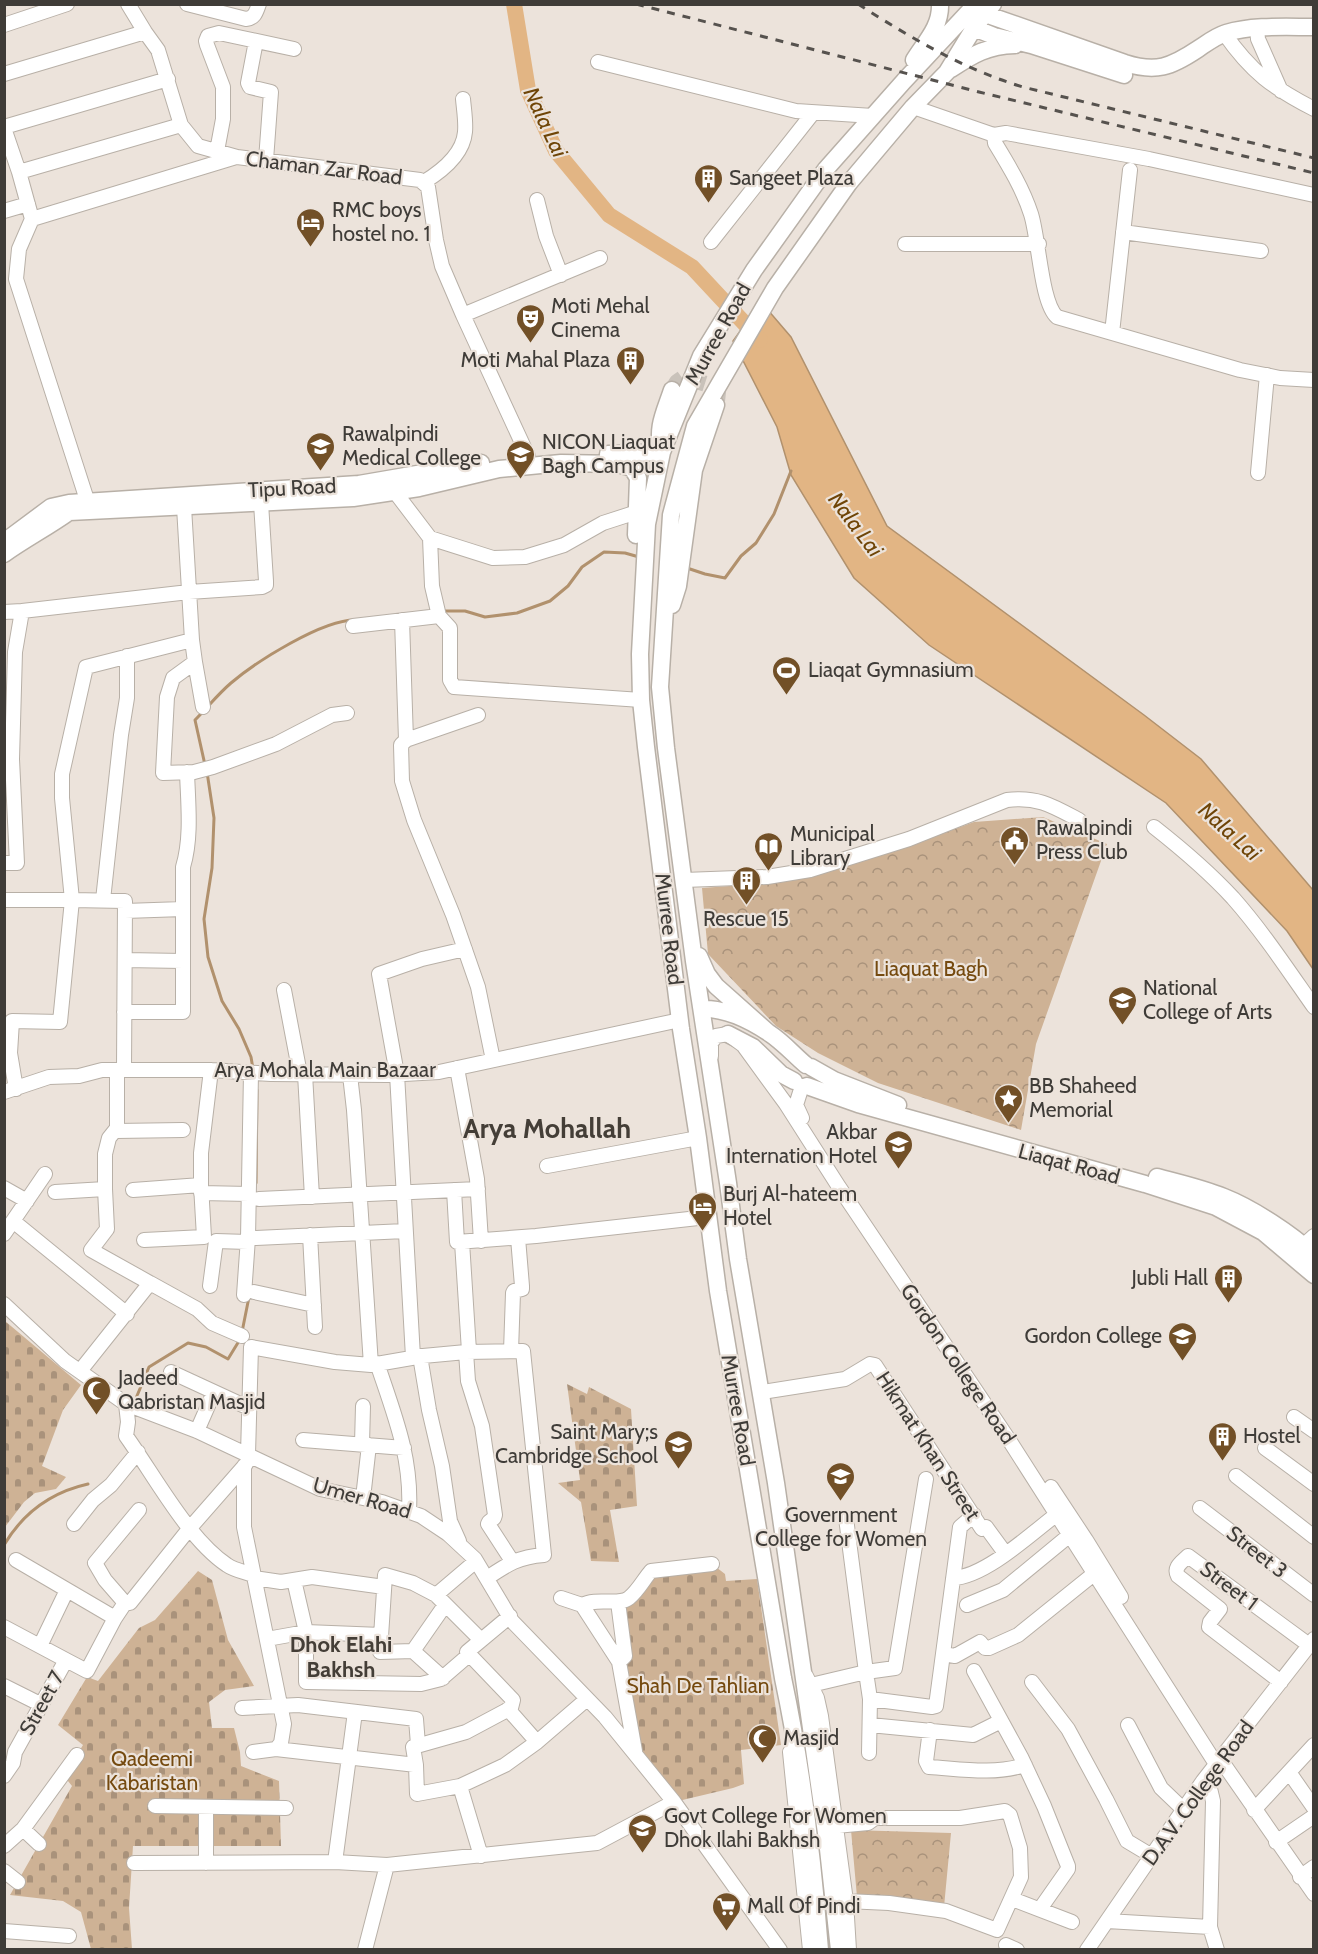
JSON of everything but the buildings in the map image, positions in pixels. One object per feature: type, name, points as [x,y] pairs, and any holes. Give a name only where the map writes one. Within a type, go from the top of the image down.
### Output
[{"type":"main road","points":[[889,98],[936,27],[940,4]]},
{"type":"main road","points":[[982,7],[1125,63],[1146,69],[1158,69],[1228,38],[1314,27]]},
{"type":"main road","name":"Murree Road","points":[[820,1950],[813,1866],[791,1712],[707,1217],[698,1138],[680,1020],[641,700],[639,582],[641,542],[662,452],[706,347],[754,270],[826,169],[965,17],[982,7]]},
{"type":"main road","points":[[965,17],[994,36],[1144,78],[1164,75],[1191,65],[1228,38]]},
{"type":"main road","name":"Murree Road","points":[[839,1950],[827,1840],[776,1483],[762,1392],[744,1300],[691,936],[660,687],[663,631],[672,586],[676,549],[671,515],[695,426],[775,288],[849,183],[913,107],[947,72],[965,17]]},
{"type":"main road","points":[[1257,34],[1314,37]]},
{"type":"main road","points":[[947,72],[977,52],[990,48],[1031,45]]},
{"type":"main road","points":[[782,230],[805,245]]},
{"type":"main road","points":[[662,452],[658,436],[672,390]]},
{"type":"main road","points":[[676,549],[694,470],[717,405]]},
{"type":"main road","name":"Tipu Road","points":[[4,542],[51,507],[87,500],[359,484],[528,456],[662,452]]},
{"type":"main road","points":[[4,554],[69,512],[352,498],[419,488],[499,469],[561,463],[618,464],[632,468],[638,478],[637,512],[641,542]]},
{"type":"main road","points":[[691,936],[707,974],[716,986],[770,1034]]},
{"type":"main road","name":"Liaqat Road","points":[[702,1009],[740,1017],[770,1034],[809,1066],[834,1080],[895,1105],[1225,1197],[1310,1246]]},
{"type":"main road","name":"Liaqat Road","points":[[728,1034],[753,1047],[781,1074],[799,1084],[858,1104],[1144,1184],[1216,1207],[1263,1232],[1314,1275]]},
{"type":"main road","points":[[799,1084],[793,1071],[796,1067],[809,1066]]},
{"type":"main road","points":[[751,1487],[776,1483]]},
{"type":"street","points":[[4,25],[67,4]]},
{"type":"street","name":"Chaman Zar Road","points":[[128,4],[158,50],[181,125],[198,146],[237,157],[408,178],[424,182],[428,187],[442,266],[528,456]]},
{"type":"street","points":[[187,4],[246,19],[255,15],[259,4]]},
{"type":"street","points":[[4,74],[145,32]]},
{"type":"street","points":[[217,151],[223,119],[223,87],[206,41],[208,36],[219,33],[294,49]]},
{"type":"street","points":[[1257,34],[1281,92]]},
{"type":"street","points":[[1228,38],[1244,59],[1281,92],[1314,109]]},
{"type":"street","points":[[256,41],[248,83],[250,87],[271,92],[266,160]]},
{"type":"street","points":[[598,62],[796,111],[873,116]]},
{"type":"street","points":[[87,500],[16,279],[19,249],[32,219],[4,128],[168,79]]},
{"type":"street","points":[[424,182],[441,172],[449,164],[463,141],[464,99]]},
{"type":"street","points":[[913,107],[994,135],[1006,133],[1149,159],[1314,195]]},
{"type":"street","points":[[711,242],[813,113]]},
{"type":"street","points":[[19,172],[181,125]]},
{"type":"street","points":[[994,135],[994,143],[1023,193],[1039,244],[1044,285],[1052,313],[1057,317],[1240,370],[1314,380]]},
{"type":"street","points":[[32,219],[237,157]]},
{"type":"street","points":[[1112,333],[1130,170]]},
{"type":"street","points":[[537,200],[546,236],[561,275]]},
{"type":"street","points":[[4,211],[28,204]]},
{"type":"street","points":[[1123,232],[1261,251]]},
{"type":"street","points":[[905,244],[1039,244]]},
{"type":"street","points":[[463,315],[600,258]]},
{"type":"street","points":[[1258,473],[1267,375]]},
{"type":"street","points":[[395,492],[430,538],[432,586],[439,616],[450,628],[450,680],[454,687],[641,700]]},
{"type":"street","points":[[4,612],[189,592],[262,587],[266,585],[261,503]]},
{"type":"street","points":[[184,507],[192,640],[203,707]]},
{"type":"street","points":[[430,538],[493,558],[525,557],[564,545],[603,524],[637,512]]},
{"type":"street","points":[[4,863],[17,863],[12,759],[15,652],[22,611]]},
{"type":"street","points":[[353,626],[439,616]]},
{"type":"street","points":[[402,620],[406,740]]},
{"type":"street","points":[[10,1090],[8,1020],[60,1022],[72,900],[62,798],[62,774],[86,667],[192,640]]},
{"type":"street","points":[[103,900],[128,691],[127,656]]},
{"type":"street","points":[[195,662],[174,678],[167,697],[163,773],[200,770],[276,744],[332,715],[347,713]]},
{"type":"street","points":[[478,715],[406,740],[401,745],[402,782],[414,820],[478,987],[493,1060]]},
{"type":"street","points":[[124,1012],[183,1012],[183,867],[188,824],[200,770]]},
{"type":"street","points":[[684,880],[767,878],[810,870],[909,839],[1007,800],[1022,798],[1036,800],[1052,805],[1078,820]]},
{"type":"street","points":[[1154,827],[1192,857],[1233,898],[1267,940],[1314,1007]]},
{"type":"street","points":[[4,900],[124,901],[124,1012],[116,1131],[110,1138],[105,1154],[107,1229],[90,1250],[197,1309],[212,1323],[242,1336]]},
{"type":"street","points":[[124,911],[183,909]]},
{"type":"street","points":[[462,1546],[450,1521],[442,1466],[417,1357],[405,1231],[397,1074],[380,974],[422,959],[465,949]]},
{"type":"street","points":[[125,960],[183,961]]},
{"type":"street","points":[[284,990],[303,1074],[312,1197]]},
{"type":"street","name":"Arya Mohala Main Bazaar","points":[[10,1090],[49,1077],[80,1076],[102,1070],[211,1070],[271,1074],[350,1075],[439,1072],[680,1020]]},
{"type":"street","points":[[714,1094],[711,1043],[716,1036],[728,1034]]},
{"type":"street","name":"Gordon College Road","points":[[728,1034],[743,1045],[786,1104],[1221,1762]]},
{"type":"street","points":[[457,1068],[478,1189],[481,1241]]},
{"type":"street","points":[[144,1240],[204,1237],[201,1153],[211,1070]]},
{"type":"street","points":[[252,1073],[254,1196],[249,1293],[314,1305]]},
{"type":"street","points":[[350,1075],[374,1364],[404,1448],[411,1486],[410,1511]]},
{"type":"street","points":[[786,1104],[786,1091],[799,1084]]},
{"type":"street","name":"Gordon College Road","points":[[799,1084],[796,1105],[802,1117],[1086,1540],[1221,1762]]},
{"type":"street","points":[[116,1131],[183,1130]]},
{"type":"street","points":[[547,1166],[698,1138]]},
{"type":"street","points":[[4,1234],[45,1174]]},
{"type":"street","points":[[4,1188],[27,1201]]},
{"type":"street","points":[[55,1192],[105,1189]]},
{"type":"street","points":[[133,1190],[201,1189],[254,1196],[312,1197],[478,1189]]},
{"type":"street","points":[[454,1191],[457,1242],[518,1238],[707,1217]]},
{"type":"street","points":[[13,1221],[127,1314]]},
{"type":"street","points":[[210,1286],[216,1241],[405,1231]]},
{"type":"street","points":[[309,1235],[315,1327]]},
{"type":"street","points":[[511,1351],[513,1293],[522,1289],[518,1238]]},
{"type":"street","points":[[464,1242],[462,1242],[468,1381],[482,1426],[495,1515],[488,1524],[512,1561]]},
{"type":"street","points":[[80,1371],[150,1283]]},
{"type":"street","name":"Umer Road","points":[[4,1304],[65,1361],[132,1406],[197,1431],[248,1459],[320,1489],[382,1502],[410,1511],[439,1528],[462,1546],[476,1561],[510,1616],[604,1717],[674,1802],[780,1950]]},
{"type":"street","points":[[276,1749],[281,1743],[284,1724],[244,1527],[251,1347],[335,1362],[374,1364],[468,1352],[523,1351],[544,1555],[512,1561],[487,1578]]},
{"type":"street","name":"Hikmat Khan Street","points":[[762,1392],[845,1379],[873,1364],[982,1529],[986,1527],[1005,1553]]},
{"type":"street","points":[[171,1372],[249,1408]]},
{"type":"street","points":[[197,1431],[214,1392]]},
{"type":"street","points":[[132,1406],[126,1436],[189,1529],[207,1549],[228,1566],[254,1577],[281,1582],[312,1577],[384,1587]]},
{"type":"street","points":[[363,1406],[365,1444],[363,1498]]},
{"type":"street","points":[[1294,1417],[1314,1431]]},
{"type":"street","points":[[303,1440],[404,1448]]},
{"type":"street","points":[[1264,1448],[1314,1484]]},
{"type":"street","points":[[74,1524],[138,1452]]},
{"type":"street","points":[[66,1660],[87,1671],[125,1603],[130,1603],[248,1459]]},
{"type":"street","points":[[1236,1476],[1314,1537]]},
{"type":"street","points":[[811,1685],[866,1672],[895,1668],[926,1479]]},
{"type":"street","name":"Street 3","points":[[1200,1508],[1314,1595]]},
{"type":"street","points":[[125,1603],[105,1580],[95,1563],[139,1510]]},
{"type":"street","points":[[953,1578],[988,1566],[1057,1514]]},
{"type":"street","points":[[870,1699],[936,1706],[960,1527],[974,1515]]},
{"type":"street","points":[[846,1518],[870,1699],[869,1753]]},
{"type":"street","points":[[967,1605],[1003,1590],[1071,1534]]},
{"type":"street","name":"Street 1","points":[[1281,1682],[1209,1627],[1220,1609],[1178,1576],[1176,1568],[1188,1556],[1310,1649]]},
{"type":"street","points":[[16,1560],[115,1618]]},
{"type":"street","points":[[413,1651],[441,1600],[476,1561]]},
{"type":"street","points":[[582,1605],[590,1601],[618,1602],[628,1599],[651,1571],[712,1564]]},
{"type":"street","points":[[943,1654],[955,1656],[980,1642],[988,1648],[1018,1635],[1095,1573]]},
{"type":"street","points":[[443,1678],[413,1651],[380,1652],[385,1575],[413,1583],[441,1600],[481,1640]]},
{"type":"street","points":[[294,1580],[306,1632],[306,1682],[421,1684],[443,1678],[470,1654]]},
{"type":"street","points":[[40,1646],[67,1590]]},
{"type":"street","points":[[561,1598],[582,1605],[620,1662],[636,1756]]},
{"type":"street","points":[[618,1602],[625,1656],[620,1662]]},
{"type":"street","points":[[510,1616],[467,1652],[513,1700],[511,1708],[466,1732],[413,1747],[417,1794],[460,1786],[505,1765],[537,1742],[587,1700]]},
{"type":"street","name":"Street 7","points":[[4,1627],[66,1660],[42,1705],[10,1749],[12,1763],[4,1776]]},
{"type":"street","points":[[267,1639],[306,1632],[381,1635]]},
{"type":"street","name":"D.A.V. College Road","points":[[1087,1950],[1207,1776],[1221,1762],[1281,1682],[1310,1649]]},
{"type":"street","points":[[802,1669],[817,1698],[821,1716],[846,1901],[849,1950]]},
{"type":"street","points":[[974,1671],[1025,1765],[1068,1866],[1040,1910]]},
{"type":"street","points":[[1032,1682],[1068,1729],[1107,1799],[1126,1841],[1152,1856]]},
{"type":"street","points":[[4,1686],[42,1705]]},
{"type":"street","points":[[787,1698],[785,1721],[810,1950]]},
{"type":"street","points":[[242,1708],[298,1705],[416,1719],[418,1745]]},
{"type":"street","points":[[508,1709],[537,1742]]},
{"type":"street","points":[[334,1862],[355,1712]]},
{"type":"street","points":[[870,1725],[973,1735],[1001,1721]]},
{"type":"street","points":[[1128,1725],[1161,1788],[1184,1810]]},
{"type":"street","points":[[930,1730],[926,1761],[929,1767],[991,1771],[1008,1770],[1025,1765]]},
{"type":"street","points":[[1254,1809],[1314,1745]]},
{"type":"street","points":[[253,1752],[276,1749],[416,1765]]},
{"type":"street","points":[[4,1846],[23,1828],[77,1755]]},
{"type":"street","points":[[1221,1762],[1314,1894]]},
{"type":"street","points":[[1289,1772],[1314,1808]]},
{"type":"street","points":[[1207,1776],[1213,1801],[1210,1927],[1217,1950]]},
{"type":"street","points":[[460,1786],[481,1856]]},
{"type":"street","points":[[134,1863],[334,1862],[387,1865],[597,1843],[674,1802]]},
{"type":"street","points":[[155,1806],[286,1808]]},
{"type":"street","points":[[206,1807],[206,1863]]},
{"type":"street","points":[[836,1826],[868,1823],[875,1818],[960,1818],[1008,1812],[1020,1848],[1021,1877],[997,1930],[946,1911],[889,1903],[846,1901]]},
{"type":"street","points":[[1276,1842],[1314,1816]]},
{"type":"street","points":[[23,1828],[39,1844]]},
{"type":"street","points":[[365,1950],[387,1865]]},
{"type":"street","points":[[1300,1877],[1314,1867]]},
{"type":"street","points":[[4,1870],[18,1882]]},
{"type":"street","points":[[1012,1899],[1071,1922]]},
{"type":"street","points":[[1107,1921],[1210,1927]]},
{"type":"street","points":[[4,1931],[69,1936]]},
{"type":"green space","name":"Liaquat Bagh","points":[[1043,817],[1107,844],[1036,1044],[1021,1130],[878,1083],[818,1053],[776,1026],[708,954],[702,888],[771,883],[902,848],[974,822]]},
{"type":"green space","points":[[5,1321],[81,1385],[63,1410],[42,1466],[66,1477],[56,1489],[35,1493],[24,1502],[5,1527]]},
{"type":"green space","points":[[567,1384],[587,1394],[589,1387],[631,1409],[637,1506],[610,1510],[619,1562],[591,1561],[581,1502],[558,1483],[580,1480]]},
{"type":"green space","name":"Shah De Tahlian","points":[[712,1564],[725,1574],[726,1581],[757,1579],[781,1745],[741,1750],[744,1784],[674,1802],[636,1756],[618,1602],[651,1571]]},
{"type":"green space","name":"Qadeemi Kabaristan","points":[[198,1571],[212,1580],[228,1640],[254,1686],[225,1690],[209,1702],[212,1728],[234,1728],[241,1766],[279,1781],[281,1846],[133,1846],[129,1908],[132,1949],[91,1949],[81,1912],[63,1901],[10,1895],[72,1786],[64,1776],[83,1745],[58,1725],[87,1677],[98,1681],[139,1628],[155,1620]]},
{"type":"green space","points":[[851,1830],[951,1833],[944,1907],[857,1897]]},
{"type":"water","points":[[761,302],[791,337],[887,526],[1201,759],[1313,890],[1313,969],[1287,931],[1166,803],[929,645],[854,578],[791,475],[777,427],[733,341]]},
{"type":"waterway","name":"Nala Lai","points":[[514,4],[528,90],[556,151],[609,215],[692,267],[760,340]]},
{"type":"waterway","points":[[687,568],[725,578],[741,556],[756,543],[774,514],[791,471]]},
{"type":"waterway","points":[[441,611],[465,611],[485,617],[517,613],[550,601],[568,586],[582,567],[604,552],[625,553],[639,557]]},
{"type":"waterway","points":[[205,765],[195,720],[231,683],[290,643],[325,627],[355,620]]},
{"type":"waterway","points":[[207,772],[214,818],[212,868],[204,919],[208,957],[222,1001],[239,1029],[251,1057],[253,1069]]},
{"type":"waterway","points":[[256,1183],[257,1090]]},
{"type":"waterway","points":[[242,1332],[249,1297]]},
{"type":"waterway","points":[[134,1403],[149,1367],[188,1343],[206,1347],[228,1359],[239,1341]]},
{"type":"waterway","points":[[4,1545],[20,1523],[51,1498],[88,1484]]},
{"type":"tunnel","points":[[672,390],[684,377],[712,386],[718,392],[717,401]]},
{"type":"railway","points":[[636,4],[979,92],[1314,173]]},
{"type":"railway","points":[[858,4],[938,52],[1001,80],[1314,158]]},
{"type":"place","name":"Sangeet Plaza","points":[[708,204]]},
{"type":"place","name":"RMC boys hostel no. 1","points":[[311,248]]},
{"type":"place","name":"Moti Mehal Cinema","points":[[530,344]]},
{"type":"place","name":"Moti Mahal Plaza","points":[[631,386]]},
{"type":"place","name":"Rawalpindi Medical College","points":[[321,472]]},
{"type":"place","name":"NICON Liaquat Bagh Campus","points":[[521,480]]},
{"type":"place","name":"Liaqat Gymnasium","points":[[787,696]]},
{"type":"place","name":"Rawalpindi Press Club","points":[[1015,866]]},
{"type":"place","name":"Municipal Library","points":[[769,872]]},
{"type":"place","name":"Rescue 15","points":[[746,906]]},
{"type":"place","name":"National College of Arts","points":[[1122,1026]]},
{"type":"place","name":"BB Shaheed Memorial","points":[[1008,1124]]},
{"type":"place","name":"Akbar Internation Hotel","points":[[898,1170]]},
{"type":"place","name":"Burj Al-hateem Hotel","points":[[702,1232]]},
{"type":"place","name":"Jubli Hall","points":[[1229,1304]]},
{"type":"place","name":"Gordon College","points":[[1183,1362]]},
{"type":"place","name":"Jadeed Qabristan Masjid","points":[[97,1416]]},
{"type":"place","name":"Hostel","points":[[1222,1462]]},
{"type":"place","name":"Saint Mary;s Cambridge School","points":[[679,1470]]},
{"type":"place","name":"Government College for Women","points":[[841,1502]]},
{"type":"place","name":"Masjid","points":[[762,1764]]},
{"type":"place","name":"Govt College For Women Dhok Ilahi Bakhsh","points":[[643,1854]]},
{"type":"place","name":"Mall Of Pindi","points":[[726,1932]]},
{"type":"district","name":"Arya Mohallah","points":[[547,1129]]},
{"type":"district","name":"Dhok Elahi Bakhsh","points":[[341,1656]]}]
